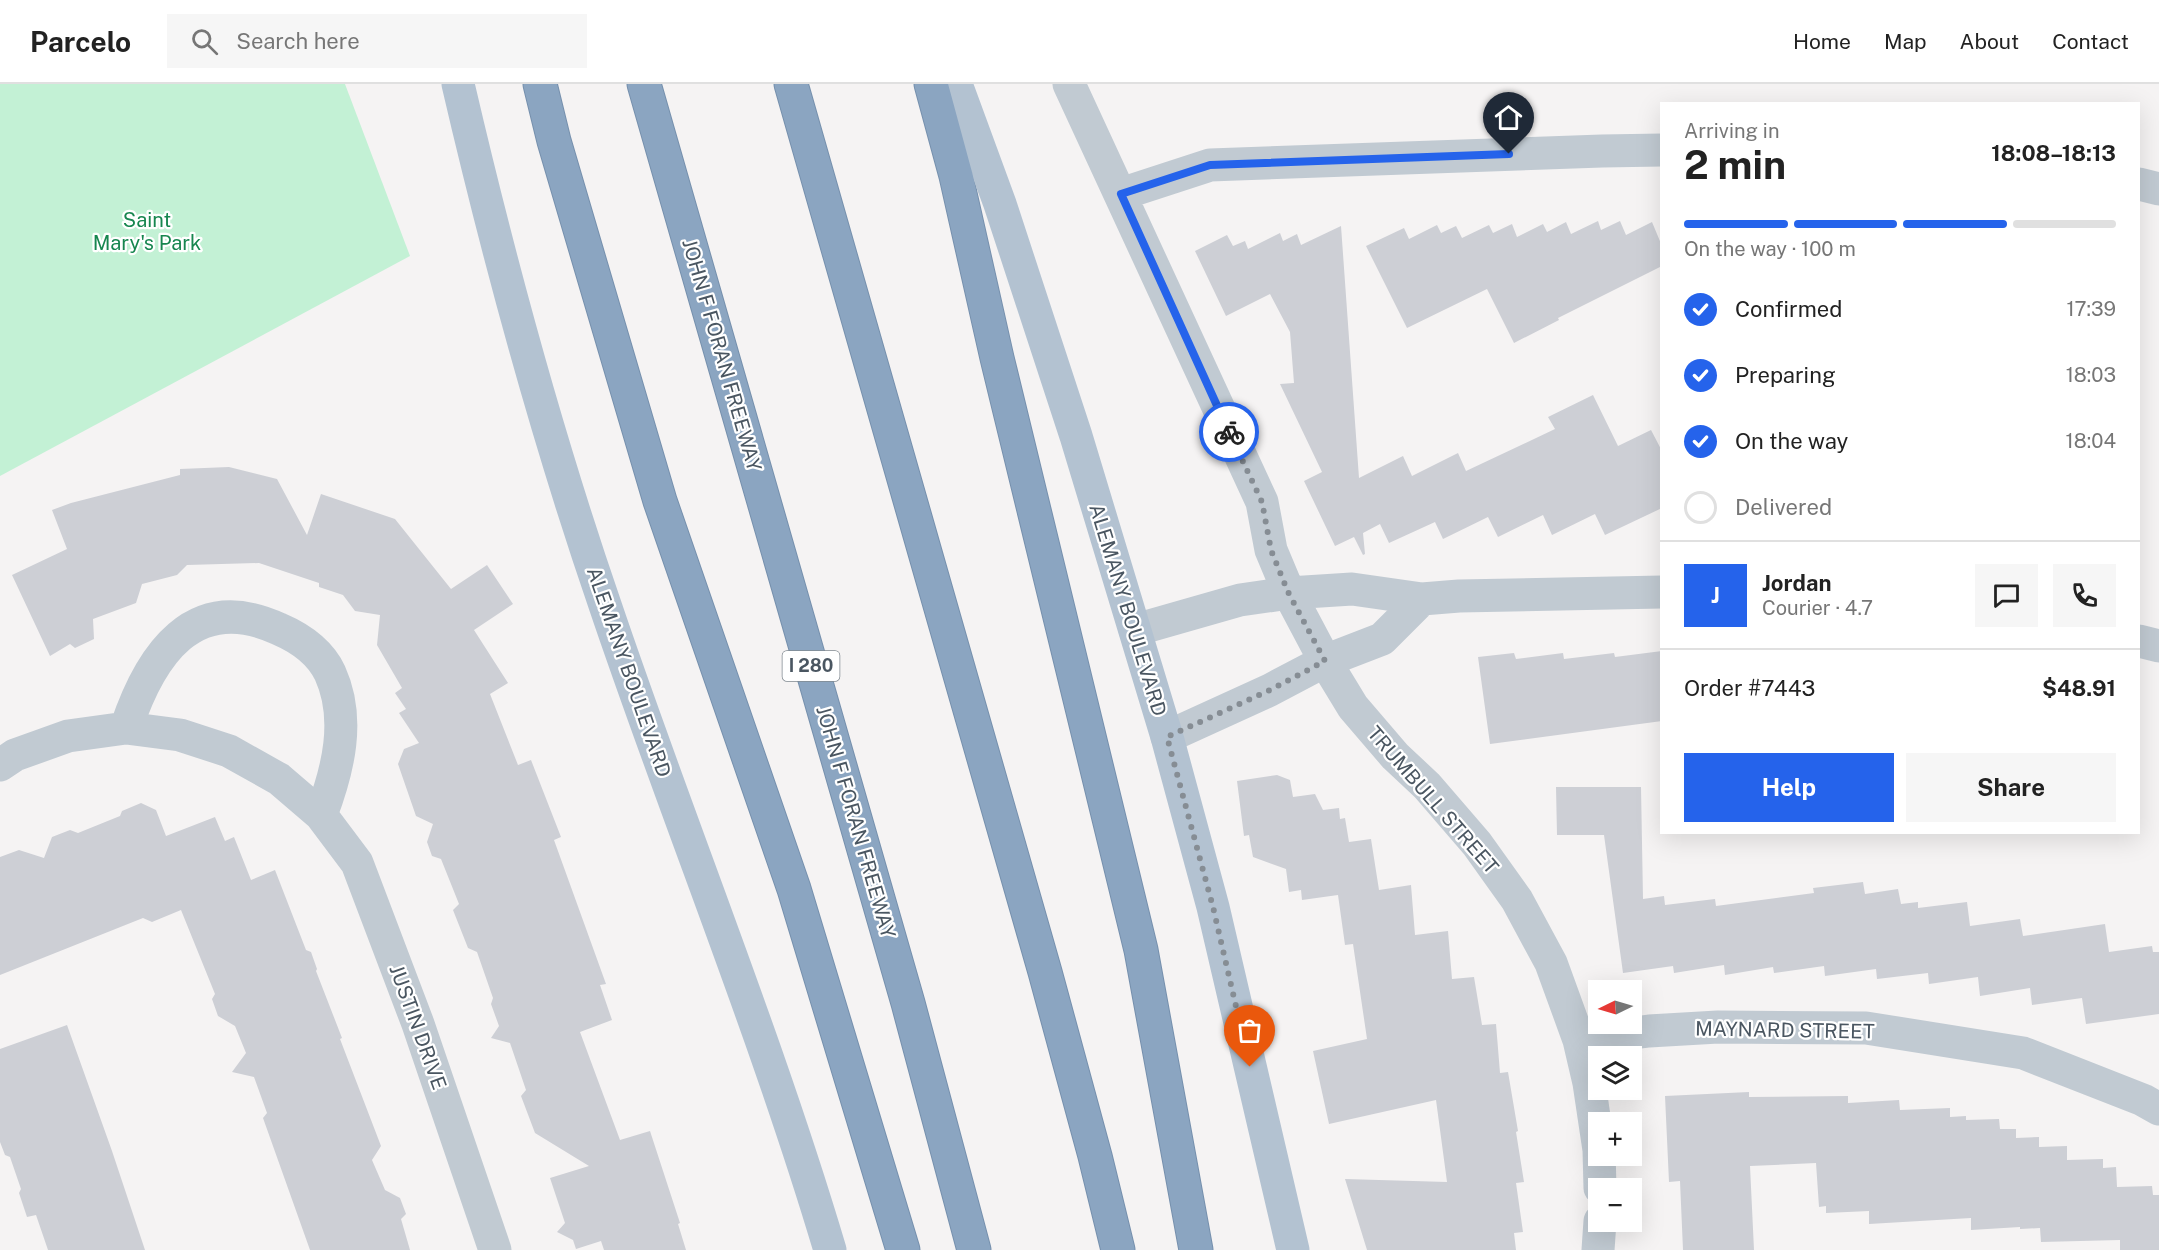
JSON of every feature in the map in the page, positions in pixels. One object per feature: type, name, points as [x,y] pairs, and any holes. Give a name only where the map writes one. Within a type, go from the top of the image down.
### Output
[{"type":"highway","points":[[540,84],[554,141],[660,501],[794,889],[903,1250]]},
{"type":"highway","name":"JOHN F FORAN FREEWAY","points":[[644,84],[924,1059],[974,1250]]},
{"type":"highway","points":[[791,84],[1045,972],[1118,1250]]},
{"type":"highway","points":[[931,84],[956,176],[997,358],[1141,950],[1196,1250]]},
{"type":"main road","name":"ALEMANY BOULEVARD","points":[[458,84],[480,183],[517,325],[558,464],[657,755],[774,1077],[830,1250]]},
{"type":"main road","name":"ALEMANY BOULEVARD","points":[[956,84],[1004,215],[1076,436],[1167,737],[1213,907],[1293,1250]]},
{"type":"street","name":"TRUMBULL STREET","points":[[1070,84],[1262,502],[1271,550],[1288,592],[1325,661],[1353,707],[1395,756],[1427,786],[1477,844],[1517,900],[1551,963],[1579,1040],[1599,1149],[1600,1178]]},
{"type":"street","points":[[1121,194],[1210,165],[1602,150],[1660,150]]},
{"type":"street","points":[[2140,184],[2159,189]]},
{"type":"street","points":[[1134,630],[1240,600],[1288,592],[1352,589],[1422,599],[1459,596],[1660,592]]},
{"type":"street","points":[[1167,737],[1270,690],[1325,661],[1382,639],[1422,599]]},
{"type":"street","points":[[126,728],[135,701],[154,663],[182,633],[216,618],[252,619],[270,624],[289,633],[321,658],[330,674],[336,694],[341,740],[332,787],[321,815]]},
{"type":"street","points":[[2140,640],[2159,646]]},
{"type":"street","name":"JUSTIN DRIVE","points":[[0,765],[15,755],[68,736],[126,728],[180,735],[229,751],[279,779],[321,815],[357,863],[418,1024],[495,1250]]},
{"type":"street","name":"MAYNARD STREET","points":[[1579,1040],[1650,1031],[1718,1028],[1866,1028],[2023,1053],[2143,1100],[2159,1110]]},
{"type":"street","points":[[1598,1250],[1599,1232]]},
{"type":"green space","name":"Saint Mary's Park","points":[[0,84],[345,84],[410,256],[0,476]]},
{"type":"building","points":[[1598,221],[1601,230],[1620,221],[1626,235],[1652,222],[1660,241],[1660,267],[1558,318],[1559,320],[1514,343],[1487,289],[1407,328],[1366,246],[1404,228],[1409,239],[1437,225],[1441,233],[1456,226],[1462,238],[1489,225],[1493,233],[1512,224],[1517,237],[1543,224],[1547,232],[1566,222],[1571,234]]},
{"type":"building","points":[[1341,226],[1359,478],[1403,456],[1412,476],[1458,453],[1466,471],[1555,429],[1548,417],[1593,395],[1618,446],[1651,430],[1660,447],[1660,509],[1605,535],[1595,514],[1552,535],[1543,515],[1498,537],[1488,517],[1443,539],[1435,522],[1389,543],[1380,524],[1363,533],[1365,554],[1363,555],[1354,537],[1335,546],[1304,481],[1322,472],[1280,384],[1294,383],[1290,332],[1270,294],[1226,316],[1195,251],[1227,235],[1233,246],[1245,241],[1248,249],[1280,233],[1283,241],[1297,234],[1301,245]]},
{"type":"building","points":[[229,467],[277,479],[307,535],[321,494],[395,519],[451,589],[487,565],[513,604],[474,630],[508,683],[490,694],[518,765],[531,760],[561,837],[554,840],[606,984],[600,985],[612,1020],[580,1032],[620,1140],[650,1131],[680,1223],[678,1224],[686,1250],[604,1250],[601,1241],[576,1249],[573,1240],[557,1232],[565,1223],[550,1178],[589,1166],[535,1133],[521,1096],[526,1090],[510,1043],[491,1038],[499,1026],[491,1004],[493,998],[477,952],[468,948],[453,910],[459,904],[441,859],[432,856],[427,842],[433,824],[416,816],[398,764],[404,749],[419,743],[399,713],[406,709],[395,693],[402,688],[377,645],[380,615],[355,611],[343,595],[319,587],[319,583],[259,563],[187,565],[177,575],[142,584],[136,603],[93,619],[94,639],[75,648],[70,644],[50,656],[12,575],[67,549],[52,510],[180,475],[180,469]]},
{"type":"building","points":[[1660,651],[1660,721],[1490,744],[1478,657],[1514,653],[1516,659],[1563,653],[1564,659],[1614,653],[1615,657]]},
{"type":"building","points":[[1277,775],[1290,780],[1293,797],[1315,794],[1323,810],[1339,808],[1340,819],[1345,818],[1349,842],[1371,839],[1379,890],[1411,885],[1415,935],[1448,931],[1452,979],[1474,977],[1482,1025],[1496,1024],[1500,1073],[1508,1072],[1518,1131],[1516,1132],[1524,1182],[1516,1183],[1523,1232],[1514,1233],[1516,1250],[1367,1250],[1345,1179],[1447,1182],[1436,1100],[1329,1124],[1313,1051],[1367,1039],[1353,944],[1345,945],[1338,895],[1302,900],[1301,890],[1289,892],[1286,869],[1253,857],[1249,835],[1244,836],[1237,781]]},
{"type":"building","points":[[1556,787],[1641,787],[1643,899],[1664,896],[1665,905],[1715,899],[1716,906],[1814,893],[1813,888],[1863,882],[1865,894],[1898,889],[1901,904],[1918,902],[1918,908],[1967,902],[1970,926],[2020,919],[2023,936],[2105,924],[2109,952],[2152,946],[2153,952],[2159,952],[2159,1014],[2086,1024],[2082,998],[2032,1005],[2030,988],[1980,996],[1978,977],[1929,984],[1928,973],[1877,979],[1876,969],[1825,976],[1824,966],[1774,973],[1773,967],[1725,975],[1724,965],[1674,973],[1673,966],[1623,973],[1604,835],[1557,835]]},
{"type":"building","points":[[141,803],[156,810],[166,836],[215,817],[225,841],[234,837],[251,880],[275,870],[306,950],[311,952],[342,1038],[340,1039],[381,1146],[372,1160],[385,1190],[400,1198],[406,1214],[401,1219],[410,1250],[310,1250],[263,1118],[267,1113],[254,1077],[232,1072],[246,1053],[235,1026],[218,1016],[212,999],[215,994],[181,910],[152,922],[143,918],[0,975],[0,857],[19,850],[44,858],[52,837],[70,830],[78,833],[120,816],[122,811]]},
{"type":"building","points":[[67,1025],[145,1250],[48,1250],[36,1215],[27,1217],[19,1193],[21,1189],[10,1157],[5,1155],[0,1142],[0,1049]]},
{"type":"building","points":[[1749,1092],[1749,1097],[1848,1096],[1848,1103],[1899,1100],[1900,1110],[1950,1108],[1950,1117],[1966,1116],[1966,1120],[1999,1119],[2000,1129],[2016,1129],[2016,1138],[2039,1137],[2039,1147],[2067,1146],[2067,1160],[2103,1159],[2103,1168],[2116,1167],[2117,1187],[2152,1186],[2153,1195],[2159,1195],[2159,1250],[2120,1250],[2120,1240],[2041,1242],[2040,1228],[1971,1230],[1971,1218],[1869,1224],[1869,1211],[1826,1213],[1826,1206],[1819,1207],[1816,1163],[1750,1166],[1754,1250],[1683,1250],[1680,1181],[1669,1182],[1665,1096]]},
{"type":"way so far","points":[[1229,432],[1262,502],[1271,550],[1288,592],[1325,661],[1270,690],[1167,737],[1213,907],[1250,1067]]},
{"type":"route","points":[[1229,432],[1121,194],[1210,165],[1509,154]]}]
